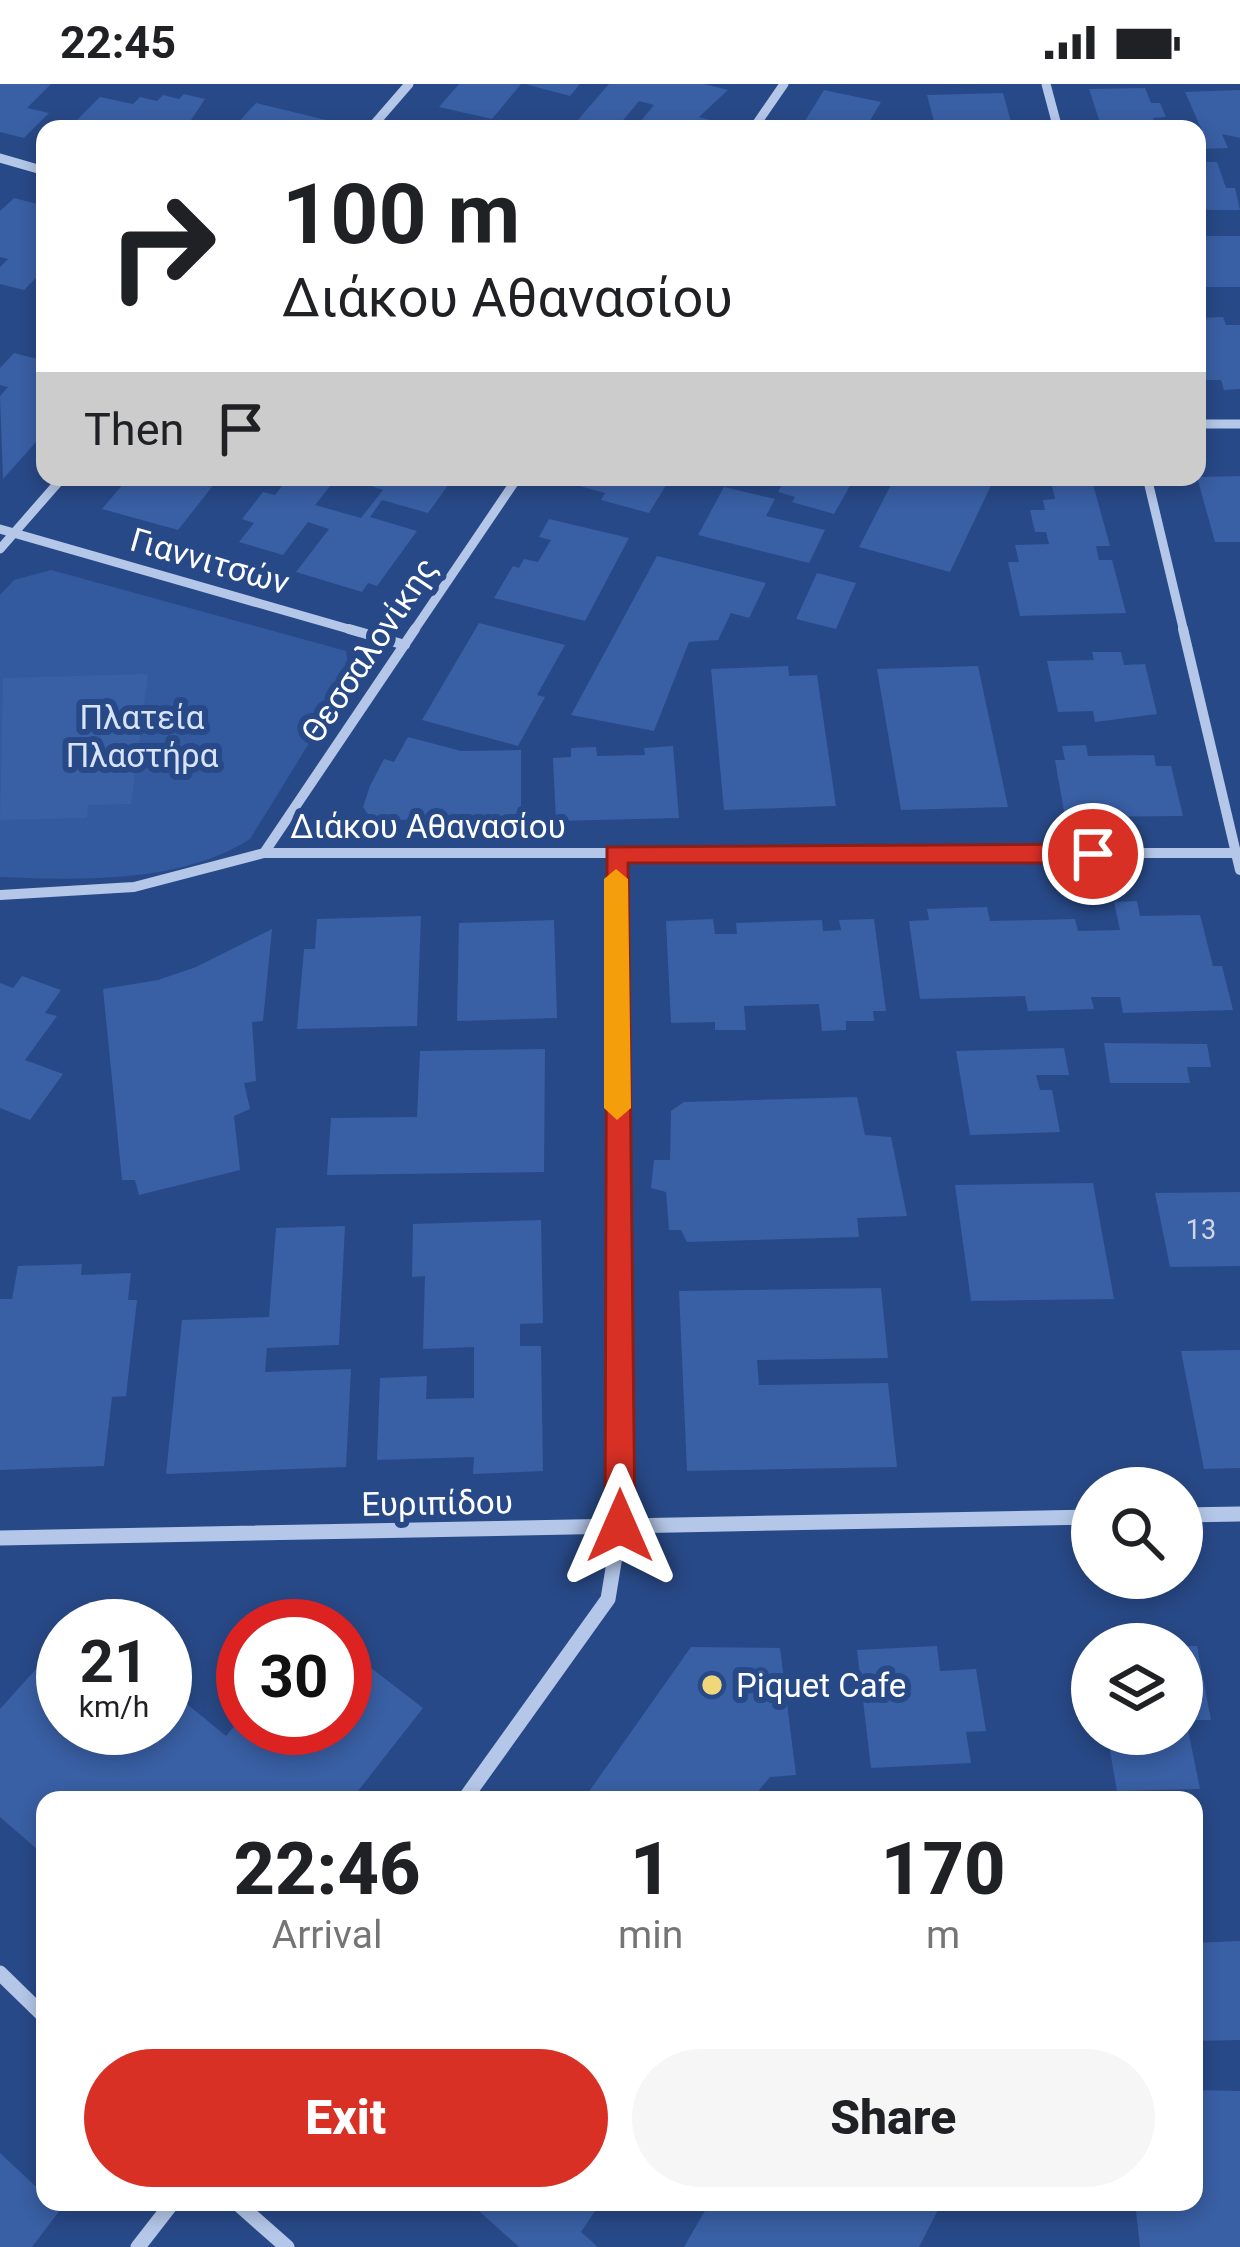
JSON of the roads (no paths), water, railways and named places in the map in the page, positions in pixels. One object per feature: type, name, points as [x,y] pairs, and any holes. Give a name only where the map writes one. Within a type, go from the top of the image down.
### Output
[{"type":"street","points":[[378,120],[410,84]]},
{"type":"street","points":[[759,120],[784,84]]},
{"type":"street","points":[[1046,84],[1056,120]]},
{"type":"street","points":[[0,158],[36,168]]},
{"type":"street","points":[[1206,424],[1240,424]]},
{"type":"street","points":[[0,549],[55,486]]},
{"type":"street","name":"Θεσσαλονίκης","points":[[264,853],[512,486]]},
{"type":"street","points":[[1150,486],[1240,870]]},
{"type":"street","name":"Γιαννιτσών","points":[[0,530],[405,645]]},
{"type":"street","name":"Διάκου Αθανασίου","points":[[0,895],[109,892],[160,885],[264,853],[1238,854]]},
{"type":"street","points":[[470,1791],[608,1599],[620,1526],[616,854]]},
{"type":"street","points":[[1203,1515],[1240,1514]]},
{"type":"street","name":"Ευριπίδου","points":[[0,1538],[1071,1517]]},
{"type":"street","points":[[0,1973],[36,2008]]},
{"type":"street","points":[[138,2247],[166,2211]]},
{"type":"street","points":[[246,2211],[287,2247]]},
{"type":"place","name":"Piquet Cafe","points":[[712,1685]]},
{"type":"park label","name":"Πλατεία Πλαστήρα","points":[[142,736]]}]
